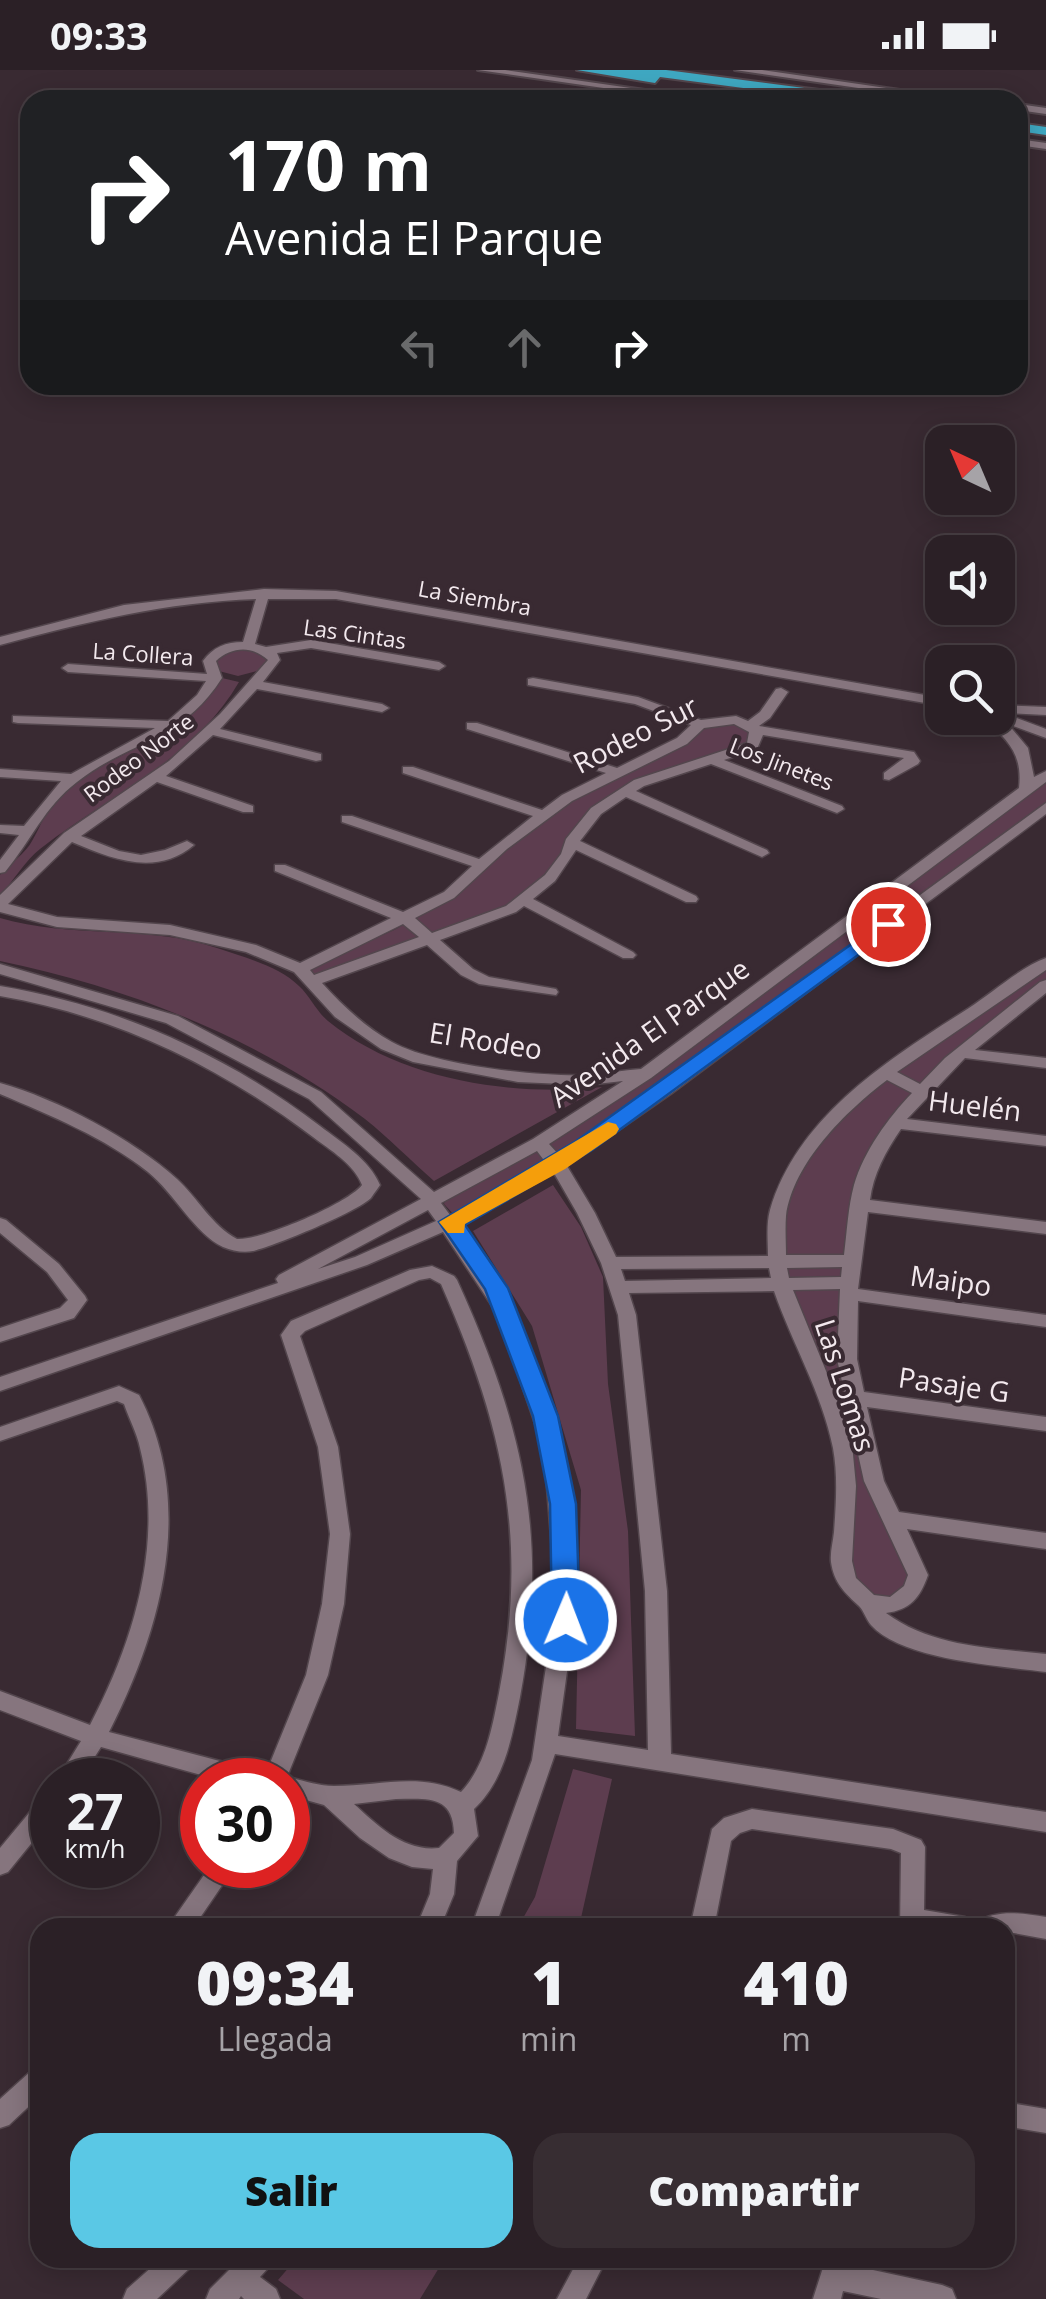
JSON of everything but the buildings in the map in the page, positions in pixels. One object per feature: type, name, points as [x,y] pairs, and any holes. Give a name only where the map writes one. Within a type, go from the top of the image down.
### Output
[{"type":"highway","points":[[558,70],[651,90]]},
{"type":"highway","points":[[584,70],[736,90]]},
{"type":"highway","points":[[636,70],[789,90]]},
{"type":"highway","points":[[731,70],[742,70]]},
{"type":"street","points":[[483,70],[636,90]]},
{"type":"street","points":[[742,70],[890,90]]},
{"type":"street","points":[[264,593],[248,646],[266,651]]},
{"type":"street","name":"La Siembra","points":[[0,641],[109,610],[170,600],[264,593],[369,598],[925,699]]},
{"type":"street","name":"Las Cintas","points":[[266,651],[311,644],[438,666]]},
{"type":"street","name":"Rodeo Norte","points":[[0,870],[43,808],[73,778],[172,726],[195,709],[215,678],[209,661],[212,656],[226,648],[248,646]]},
{"type":"street","name":"Rodeo Norte","points":[[0,906],[69,836],[156,777],[225,717],[274,660],[266,651]]},
{"type":"street","name":"La Collera","points":[[68,668],[215,678]]},
{"type":"street","points":[[533,682],[638,701],[700,724]]},
{"type":"street","points":[[253,684],[382,708]]},
{"type":"street","points":[[753,728],[781,692]]},
{"type":"street","points":[[195,709],[212,708],[225,717]]},
{"type":"street","points":[[1015,713],[1046,711]]},
{"type":"street","points":[[18,718],[172,726]]},
{"type":"street","name":"Rodeo Sur","points":[[300,969],[450,895],[567,798],[682,741],[700,724],[720,719],[753,728],[756,740],[752,746],[639,783],[596,810],[571,842],[568,855],[526,900],[480,921],[314,981]]},
{"type":"street","points":[[1015,722],[1046,734]]},
{"type":"street","points":[[472,726],[616,772]]},
{"type":"street","points":[[753,728],[909,754],[913,761],[889,776]]},
{"type":"street","points":[[210,731],[316,756]]},
{"type":"street","points":[[1012,735],[1023,748],[1028,764],[1026,789]]},
{"type":"street","name":"Los Jinetes","points":[[710,759],[838,808]]},
{"type":"street","points":[[408,770],[544,815]]},
{"type":"street","points":[[0,774],[73,778]]},
{"type":"street","name":"Avenida El Parque","points":[[258,1294],[539,1143],[645,1074],[1046,776]]},
{"type":"street","points":[[156,777],[248,808]]},
{"type":"street","points":[[626,792],[762,853]]},
{"type":"street","points":[[567,798],[596,810]]},
{"type":"street","name":"Avenida El Parque","points":[[0,1384],[362,1261],[451,1222],[557,1164],[666,1089],[1046,807]]},
{"type":"street","points":[[347,819],[483,866]]},
{"type":"street","points":[[0,829],[56,847]]},
{"type":"street","points":[[69,836],[140,862],[164,858],[187,845]]},
{"type":"street","points":[[571,842],[691,899]]},
{"type":"street","points":[[280,868],[408,919],[467,972],[485,981],[550,992]]},
{"type":"street","points":[[526,900],[628,955]]},
{"type":"street","name":"El Rodeo","points":[[0,906],[57,922],[170,930],[252,948],[300,969],[340,1014],[388,1046],[420,1059],[518,1076],[588,1080],[645,1074]]},
{"type":"street","name":"Las Lomas","points":[[1046,963],[958,1020],[838,1114],[798,1163],[776,1221],[776,1261],[782,1284],[817,1366],[842,1443],[847,1488],[842,1566],[852,1590],[869,1603],[898,1602],[917,1582],[918,1568],[874,1481],[847,1360],[852,1261],[868,1172],[896,1122],[962,1052],[1046,986]]},
{"type":"street","points":[[0,970],[140,1008],[249,1056],[357,1128],[432,1200],[496,1288],[533,1376],[556,1459],[566,1535],[568,1596],[559,1693],[549,1744],[518,1846],[487,1918]]},
{"type":"street","points":[[1025,979],[1046,986]]},
{"type":"street","points":[[0,991],[40,998],[111,1020],[220,1069],[314,1130],[366,1174],[371,1185],[363,1196],[274,1236],[249,1246],[234,1245],[222,1239],[174,1186],[138,1156],[98,1132],[0,1088]]},
{"type":"street","points":[[962,1052],[1046,1063]]},
{"type":"street","points":[[886,1073],[924,1092]]},
{"type":"street","name":"Huelén","points":[[896,1122],[1046,1142]]},
{"type":"street","points":[[539,1143],[557,1164],[610,1262],[627,1315],[656,1591],[660,1761]]},
{"type":"street","points":[[860,1205],[1046,1228]]},
{"type":"street","points":[[0,1224],[53,1268],[78,1300],[66,1313],[0,1335]]},
{"type":"street","points":[[610,1262],[852,1261]]},
{"type":"street","points":[[283,1758],[316,1675],[332,1604],[340,1534],[328,1447],[290,1335],[298,1326],[416,1274],[432,1272],[448,1280],[490,1372],[513,1455],[522,1515],[522,1603],[510,1696],[490,1777],[462,1806]]},
{"type":"street","name":"Las Lomas","points":[[620,1287],[782,1284],[849,1289]]},
{"type":"street","name":"Maipo","points":[[849,1289],[1046,1321]]},
{"type":"street","points":[[0,1434],[113,1394],[128,1396],[140,1415],[149,1445],[158,1510],[152,1581],[132,1656],[82,1758]]},
{"type":"street","name":"Pasaje G","points":[[854,1398],[1046,1424]]},
{"type":"street","points":[[842,1443],[863,1441]]},
{"type":"street","points":[[894,1519],[1046,1541]]},
{"type":"street","points":[[869,1603],[880,1624],[935,1647],[1046,1664]]},
{"type":"street","points":[[0,1700],[36,1716],[180,1758]]},
{"type":"street","points":[[549,1744],[1046,1822]]},
{"type":"street","points":[[310,1791],[330,1796],[379,1790],[444,1791],[462,1806],[468,1826],[466,1836],[462,1845],[444,1858],[422,1861],[402,1854],[330,1796]]},
{"type":"street","points":[[704,1918],[720,1836],[732,1824],[752,1819],[893,1839],[914,1847],[913,1918]]},
{"type":"street","points":[[0,1865],[30,1829]]},
{"type":"street","points":[[433,1918],[446,1880],[444,1858]]},
{"type":"street","points":[[186,1918],[208,1888]]},
{"type":"street","points":[[1015,1922],[1046,1928]]},
{"type":"street","points":[[0,2116],[30,2089]]},
{"type":"street","points":[[1015,2116],[1046,2121]]},
{"type":"street","points":[[138,2299],[171,2268]]},
{"type":"street","points":[[220,2299],[249,2268],[266,2299]]},
{"type":"street","points":[[571,2299],[588,2268]]},
{"type":"street","points":[[833,2277],[942,2299]]},
{"type":"shaded area","points":[[256,649],[270,660],[264,669],[238,676],[215,670],[214,657],[228,650]]},
{"type":"shaded area","points":[[222,678],[239,682],[198,734],[40,849],[0,896],[0,875],[29,845],[60,795],[86,776],[171,729],[207,698]]},
{"type":"shaded area","points":[[734,722],[751,731],[752,739],[740,748],[636,781],[592,809],[546,876],[508,907],[316,977],[305,969],[394,930],[453,897],[506,847],[571,800],[703,726]]},
{"type":"shaded area","points":[[1046,781],[1046,802],[682,1070],[456,1217],[444,1204],[544,1146]]},
{"type":"shaded area","points":[[0,918],[54,928],[164,936],[249,959],[291,979],[324,1017],[357,1041],[423,1070],[495,1086],[602,1087],[434,1181],[365,1119],[324,1090],[237,1041],[97,986],[0,961]]},
{"type":"shaded area","points":[[1046,967],[1046,980],[947,1059],[875,1146],[841,1359],[911,1581],[894,1597],[871,1599],[847,1566],[852,1488],[781,1262],[788,1192],[820,1139],[889,1075]]},
{"type":"shaded area","points":[[553,1185],[581,1227],[603,1277],[608,1384],[628,1531],[635,1736],[576,1729],[581,1490],[532,1326],[473,1231]]},
{"type":"shaded area","points":[[573,1769],[612,1779],[581,1918],[523,1918],[535,1897]]},
{"type":"shaded area","points":[[288,2268],[439,2268],[420,2299],[304,2299],[278,2280]]},
{"type":"slow traffic","points":[[456,1228],[451,1222],[557,1164],[608,1129]]},
{"type":"route","points":[[566,1620],[563,1504],[546,1416],[496,1288],[451,1222],[584,1146],[888,924]]}]
